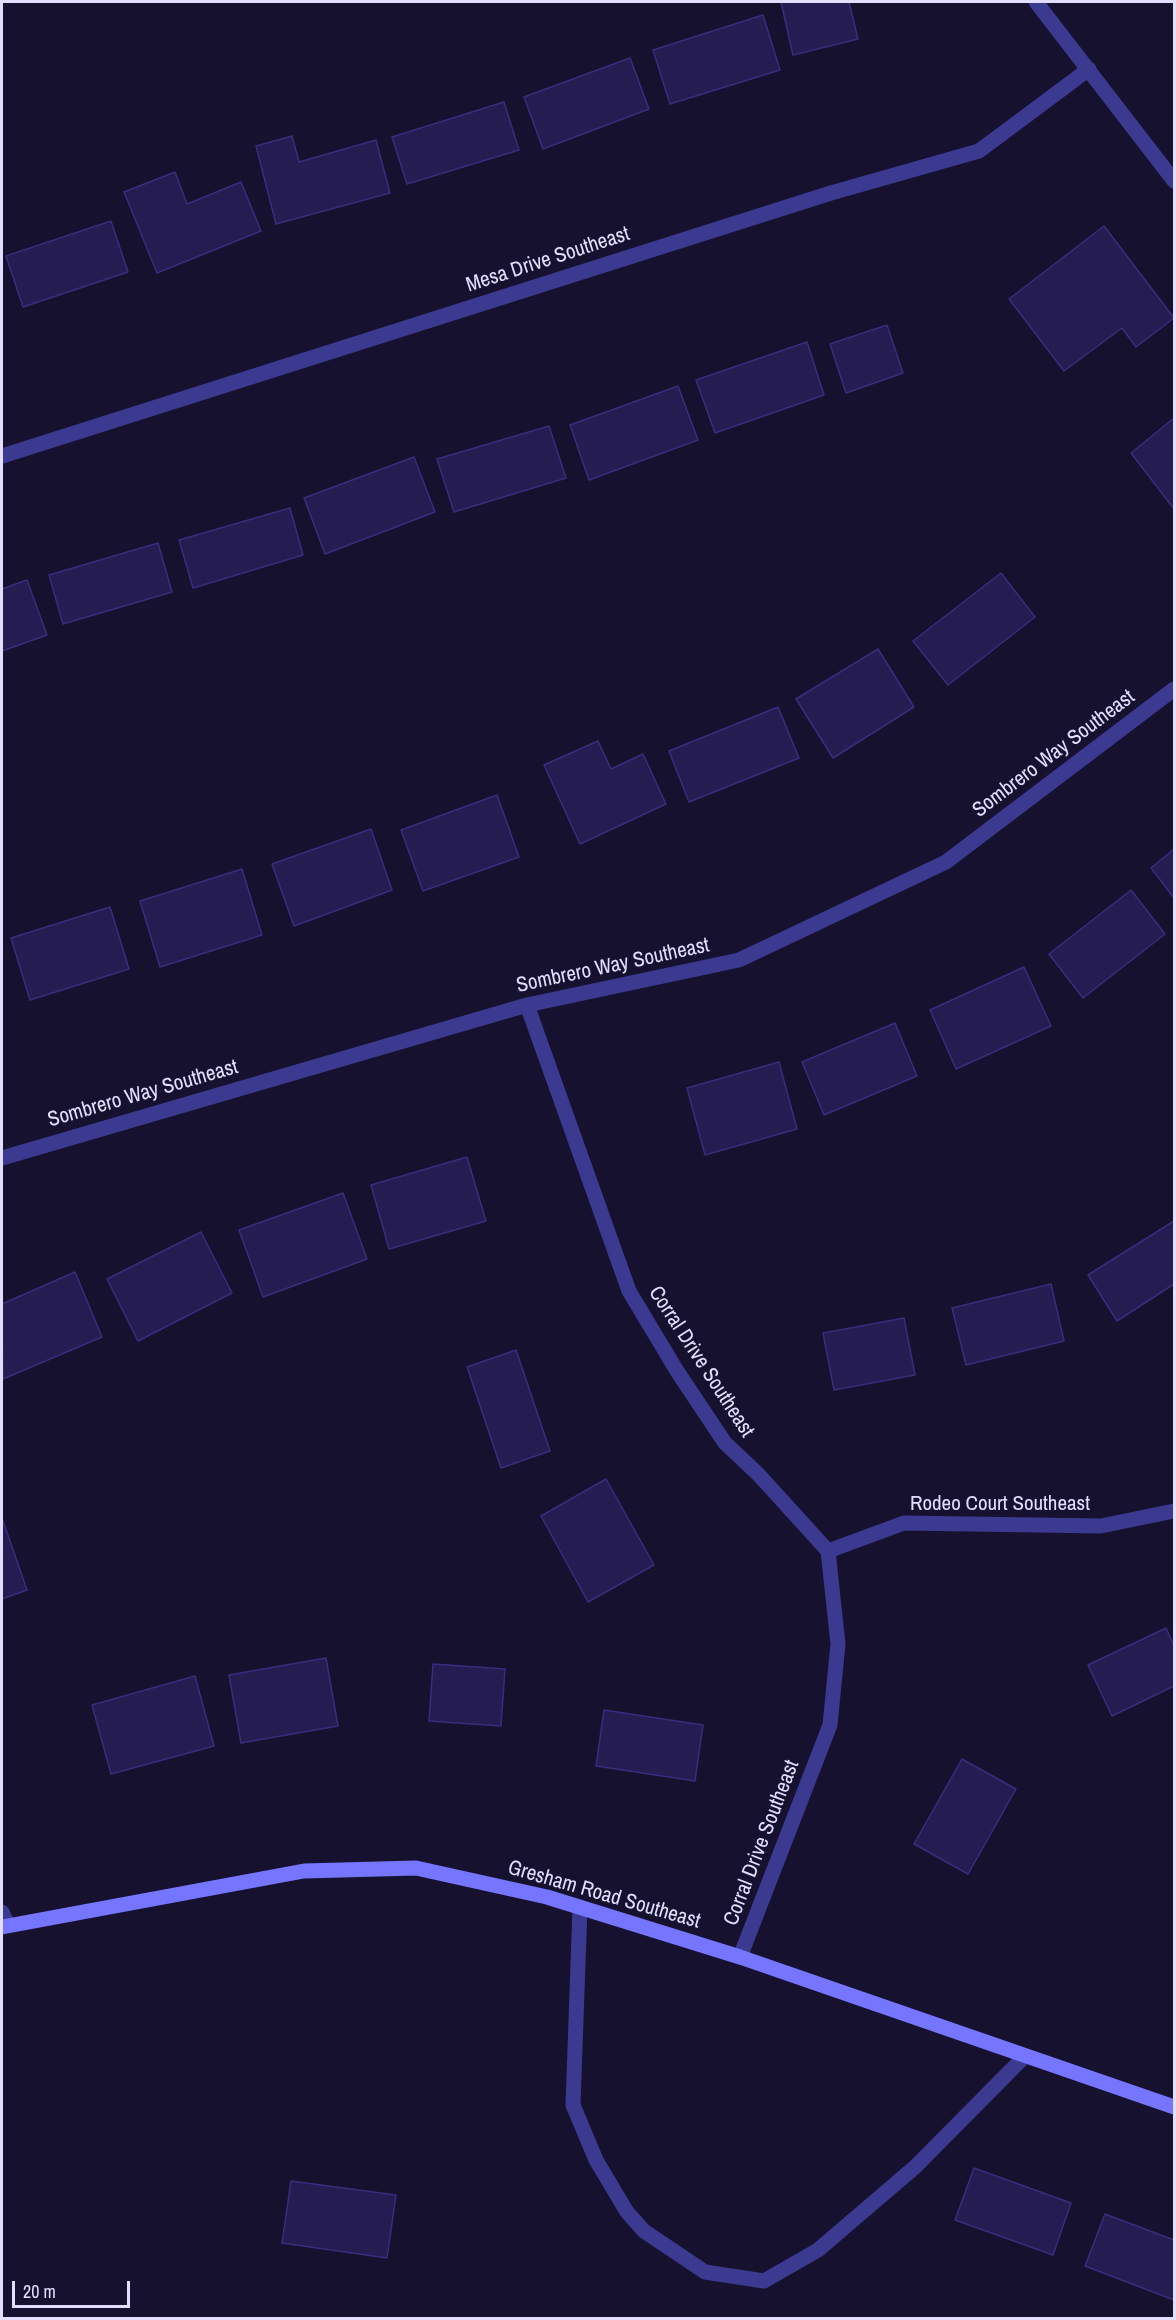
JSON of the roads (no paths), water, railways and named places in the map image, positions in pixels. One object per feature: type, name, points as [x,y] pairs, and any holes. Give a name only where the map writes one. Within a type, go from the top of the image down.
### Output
[{"type":"street","points":[[1036,2],[1174,181]]},
{"type":"street","name":"Mesa Drive Southeast","points":[[2,456],[831,193],[979,151],[1089,69]]},
{"type":"street","name":"Sombrero Way Southeast","points":[[2,1158],[527,1005],[739,960],[946,862],[1174,689]]},
{"type":"street","name":"Corral Drive Southeast","points":[[527,1005],[629,1291],[677,1371],[725,1443],[758,1474],[828,1551],[838,1644],[830,1725],[740,1957]]},
{"type":"street","name":"Rodeo Court Southeast","points":[[828,1551],[904,1523],[1101,1526],[1174,1511]]},
{"type":"street","name":"Gresham Road Southeast","points":[[4,1921],[304,1871],[416,1868],[547,1897],[740,1957],[1174,2107]]},
{"type":"street","points":[[580,1907],[573,2105],[596,2160],[627,2212],[644,2231],[705,2272],[764,2281],[819,2250],[915,2167],[1025,2056]]}]
